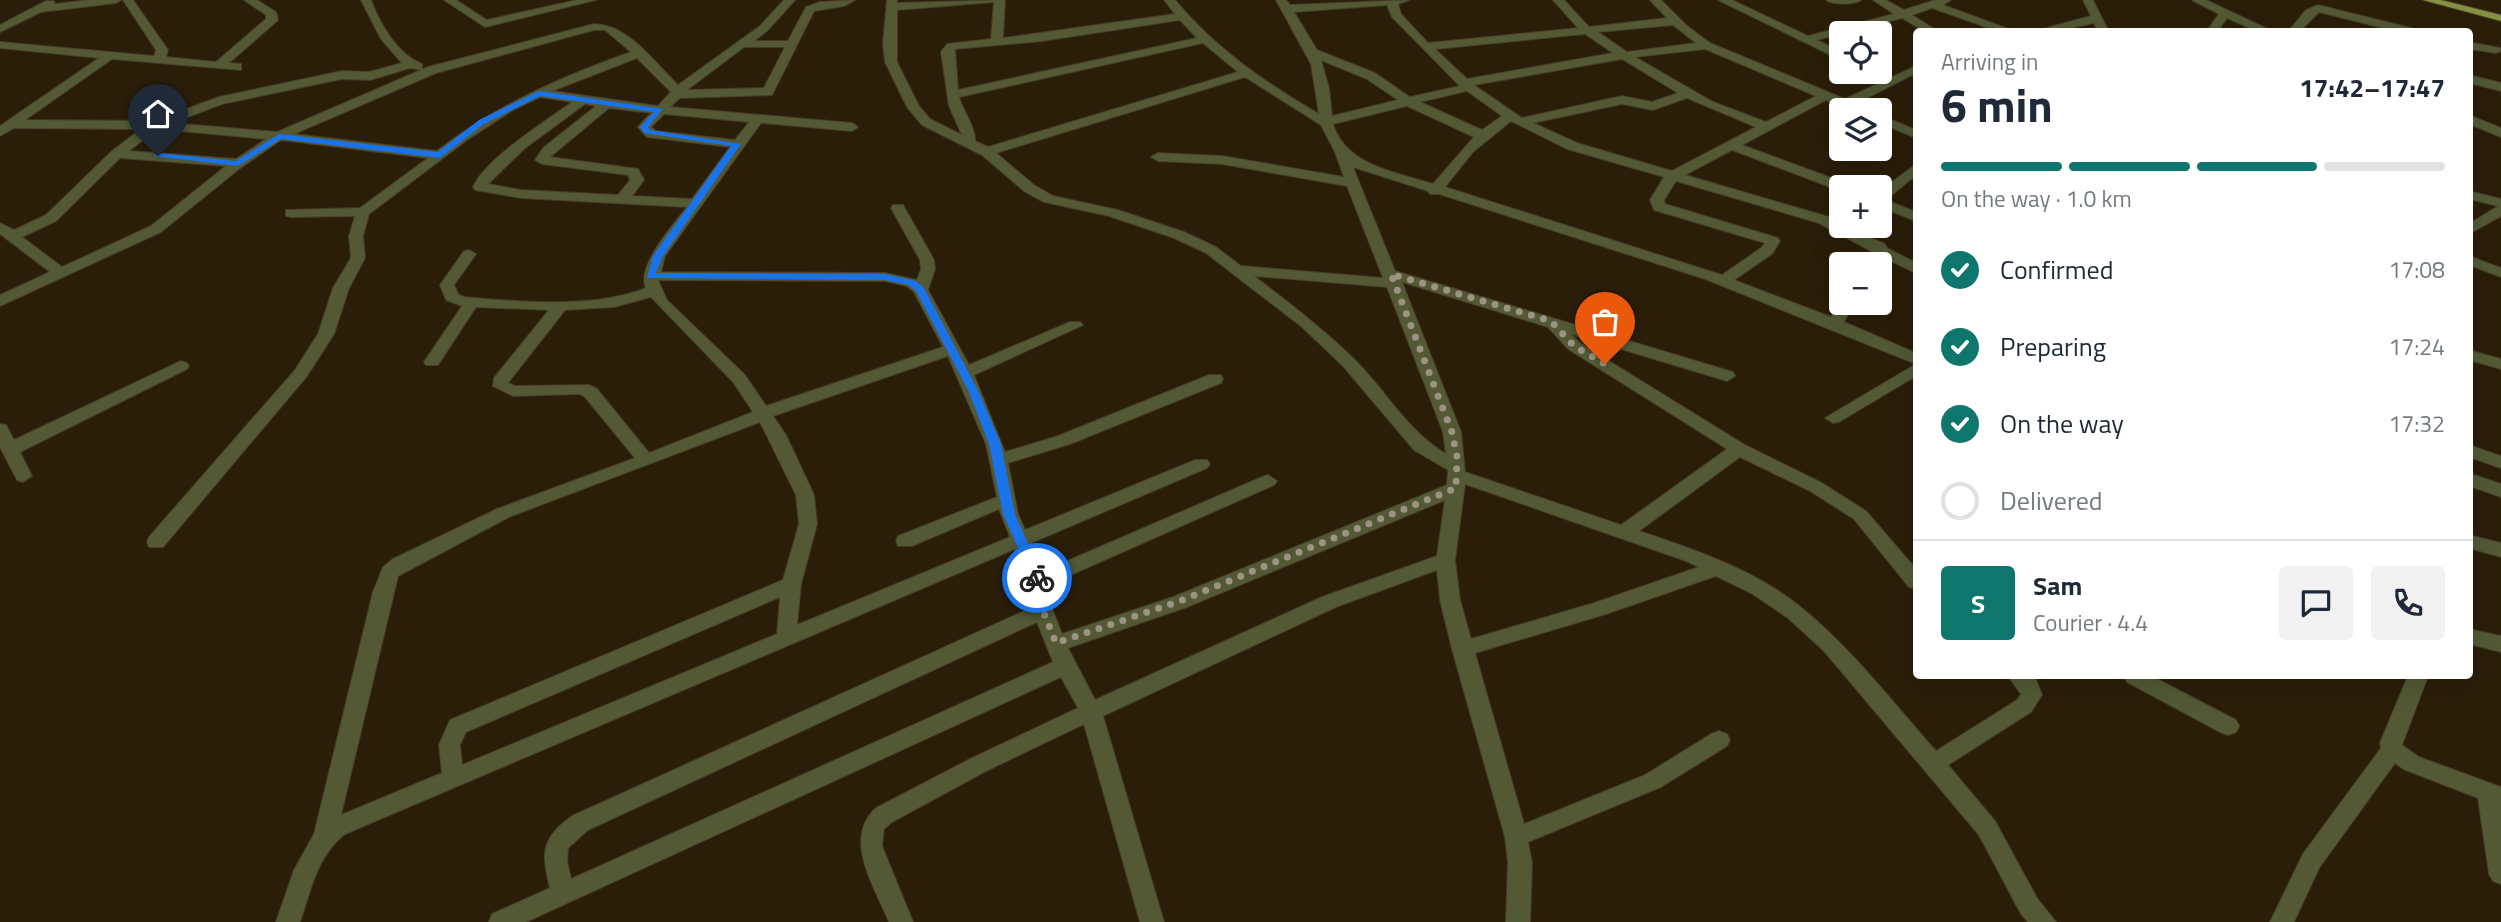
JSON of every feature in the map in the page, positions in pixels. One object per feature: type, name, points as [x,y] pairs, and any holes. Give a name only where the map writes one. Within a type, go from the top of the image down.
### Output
[{"type":"main road","points":[[2428,0],[2501,15]]},
{"type":"main road","points":[[2448,0],[2501,15]]},
{"type":"street","points":[[0,29],[56,0]]},
{"type":"street","points":[[39,9],[116,0]]},
{"type":"street","points":[[128,0],[162,50],[159,59]]},
{"type":"street","points":[[219,65],[268,25],[273,17],[249,0]]},
{"type":"street","points":[[366,0],[372,18],[407,65]]},
{"type":"street","points":[[449,0],[475,20],[490,24],[600,10]]},
{"type":"street","points":[[737,144],[647,132],[644,127],[706,67],[764,28],[790,0]]},
{"type":"street","points":[[600,10],[637,54],[677,93],[768,92],[813,6],[841,5],[850,0]]},
{"type":"street","points":[[991,0],[892,3],[888,52],[913,107],[926,121],[987,152],[1029,188],[1049,199],[1113,214],[1179,235],[1211,250],[1307,324],[1349,363],[1420,446],[1457,477],[1693,556],[1758,588],[1806,622],[1832,646],[1987,828],[2029,906],[2044,922]]},
{"type":"street","points":[[998,41],[1002,10],[1000,0]]},
{"type":"street","points":[[1170,0],[1208,39],[1249,72],[1324,122],[1466,85],[1624,55],[1706,45]]},
{"type":"street","points":[[1558,0],[1586,29],[1687,94],[1764,126]]},
{"type":"street","points":[[1655,0],[1675,21],[1706,45],[1830,98]]},
{"type":"street","points":[[1723,0],[1829,51]]},
{"type":"street","points":[[1831,0],[1856,0]]},
{"type":"street","points":[[1880,0],[1927,28]]},
{"type":"street","points":[[1805,40],[1946,0]]},
{"type":"street","points":[[2088,0],[2102,28]]},
{"type":"street","points":[[2197,0],[2260,28]]},
{"type":"street","points":[[1518,922],[1520,863],[1516,837],[1450,600],[1446,560],[1457,477],[1452,432],[1354,183],[1341,153],[1326,131],[1325,96],[1311,52],[1284,5],[1396,1],[1395,15],[1425,47],[1466,85],[1515,119],[1572,146],[1824,220],[1880,247],[1913,267]]},
{"type":"street","points":[[1933,5],[2000,28]]},
{"type":"street","points":[[2301,28],[2310,12],[2318,8],[2399,28]]},
{"type":"street","points":[[0,301],[156,229],[238,163],[279,136],[445,66],[560,34],[600,10]]},
{"type":"street","points":[[2214,28],[2225,13]]},
{"type":"street","points":[[968,143],[969,134],[961,123],[953,95],[947,48],[960,44],[1042,38],[1183,16]]},
{"type":"street","points":[[2054,28],[2098,18]]},
{"type":"street","points":[[1425,47],[1675,21]]},
{"type":"street","points":[[953,95],[1208,39]]},
{"type":"street","points":[[739,44],[793,44]]},
{"type":"street","points":[[0,46],[237,67]]},
{"type":"street","points":[[2473,46],[2496,50]]},
{"type":"street","points":[[1311,52],[1371,76],[1409,102],[1481,135]]},
{"type":"street","points":[[291,213],[363,212],[481,122],[539,93],[637,54]]},
{"type":"street","points":[[4,125],[109,56]]},
{"type":"street","points":[[5,230],[21,233],[51,218],[117,153],[154,125],[228,99],[342,75],[370,76],[407,65],[445,66]]},
{"type":"street","points":[[1856,98],[1913,70]]},
{"type":"street","points":[[987,152],[1022,139],[1111,116],[1249,72]]},
{"type":"street","points":[[2473,80],[2501,87]]},
{"type":"street","points":[[539,93],[605,105],[660,111],[852,127]]},
{"type":"street","points":[[1435,191],[1459,155],[1481,135],[1515,119],[1622,100],[1650,107],[1687,94]]},
{"type":"street","points":[[1723,281],[1768,251],[1773,241],[1656,205],[1671,177],[1825,96]]},
{"type":"street","points":[[581,101],[519,146],[480,187],[521,194],[695,203]]},
{"type":"street","points":[[605,105],[548,151],[542,160],[633,172],[637,180],[623,198]]},
{"type":"street","points":[[469,254],[447,289],[456,299],[561,305],[636,298],[652,283],[658,256],[757,119]]},
{"type":"street","points":[[2473,121],[2501,133]]},
{"type":"street","points":[[1892,124],[1913,133]]},
{"type":"street","points":[[4,125],[154,125],[279,136],[440,155]]},
{"type":"street","points":[[1732,146],[1829,182]]},
{"type":"street","points":[[117,153],[238,163]]},
{"type":"street","points":[[1341,153],[1383,174],[1723,281],[1913,358]]},
{"type":"street","points":[[1158,156],[1203,158],[1354,183]]},
{"type":"street","points":[[1892,189],[1913,171]]},
{"type":"street","points":[[2473,188],[2494,201]]},
{"type":"street","points":[[2473,196],[2494,201]]},
{"type":"street","points":[[1892,206],[1913,216]]},
{"type":"street","points":[[898,208],[927,260],[928,268],[920,290]]},
{"type":"street","points":[[2473,228],[2501,210]]},
{"type":"street","points":[[156,542],[301,373],[326,334],[341,288],[358,258],[356,236],[363,212]]},
{"type":"street","points":[[5,230],[60,273]]},
{"type":"street","points":[[1877,252],[1880,247]]},
{"type":"street","points":[[2473,262],[2501,273]]},
{"type":"street","points":[[1238,270],[1393,279],[1551,321],[1727,376]]},
{"type":"street","points":[[652,283],[885,277],[912,283],[920,290],[965,373],[995,444],[1006,500],[1038,581],[1043,611],[1065,666],[1091,712],[1152,922]]},
{"type":"street","points":[[652,283],[739,379],[764,414],[792,463],[809,512],[791,584],[786,640]]},
{"type":"street","points":[[432,362],[472,302]]},
{"type":"street","points":[[561,305],[500,382],[501,386],[513,391],[583,389],[596,398],[645,459]]},
{"type":"street","points":[[1835,324],[1840,315]]},
{"type":"street","points":[[1551,321],[1574,346],[1739,449],[1815,487],[1860,514],[1913,578]]},
{"type":"street","points":[[965,373],[1075,325]]},
{"type":"street","points":[[288,922],[325,834],[390,572],[408,559],[503,513],[842,383],[952,348]]},
{"type":"street","points":[[2473,356],[2501,364]]},
{"type":"street","points":[[23,476],[5,442],[181,366]]},
{"type":"street","points":[[1833,418],[1913,371]]},
{"type":"street","points":[[998,460],[1065,440],[1215,379]]},
{"type":"street","points":[[1625,532],[1739,449]]},
{"type":"street","points":[[2473,452],[2501,462]]},
{"type":"street","points":[[325,834],[1201,464]]},
{"type":"street","points":[[1056,643],[1180,601],[1457,477]]},
{"type":"street","points":[[2473,480],[2501,491]]},
{"type":"street","points":[[1038,581],[1268,481]]},
{"type":"street","points":[[905,541],[1006,500]]},
{"type":"street","points":[[2473,542],[2501,550]]},
{"type":"street","points":[[901,922],[870,846],[873,825],[884,815],[978,765],[1329,602],[1446,560]]},
{"type":"street","points":[[1462,649],[1600,609],[1718,568]]},
{"type":"street","points":[[454,780],[448,745],[449,737],[458,726],[791,584]]},
{"type":"street","points":[[564,892],[555,849],[560,838],[580,823],[1043,611]]},
{"type":"street","points":[[2473,637],[2501,644]]},
{"type":"street","points":[[500,922],[1065,666]]},
{"type":"street","points":[[1934,763],[2024,706],[2032,695],[2028,683],[2022,679]]},
{"type":"street","points":[[2140,679],[2228,726]]},
{"type":"street","points":[[2282,922],[2311,861],[2392,750],[2391,743],[2417,679]]},
{"type":"street","points":[[1516,837],[1653,781],[1719,740]]},
{"type":"street","points":[[2392,750],[2411,764],[2495,795],[2501,874]]},
{"type":"way so far","points":[[1037,578],[1043,611],[1056,643],[1180,601],[1456,488],[1457,457],[1452,432],[1391,274],[1551,321],[1574,346],[1605,364]]},
{"type":"route","points":[[158,156],[238,163],[279,136],[440,155],[481,122],[539,93],[605,105],[660,111],[646,123],[644,127],[647,132],[737,144],[658,256],[650,276],[885,277],[900,278],[912,283],[920,290],[973,390],[995,444],[1009,514],[1037,578]]}]
